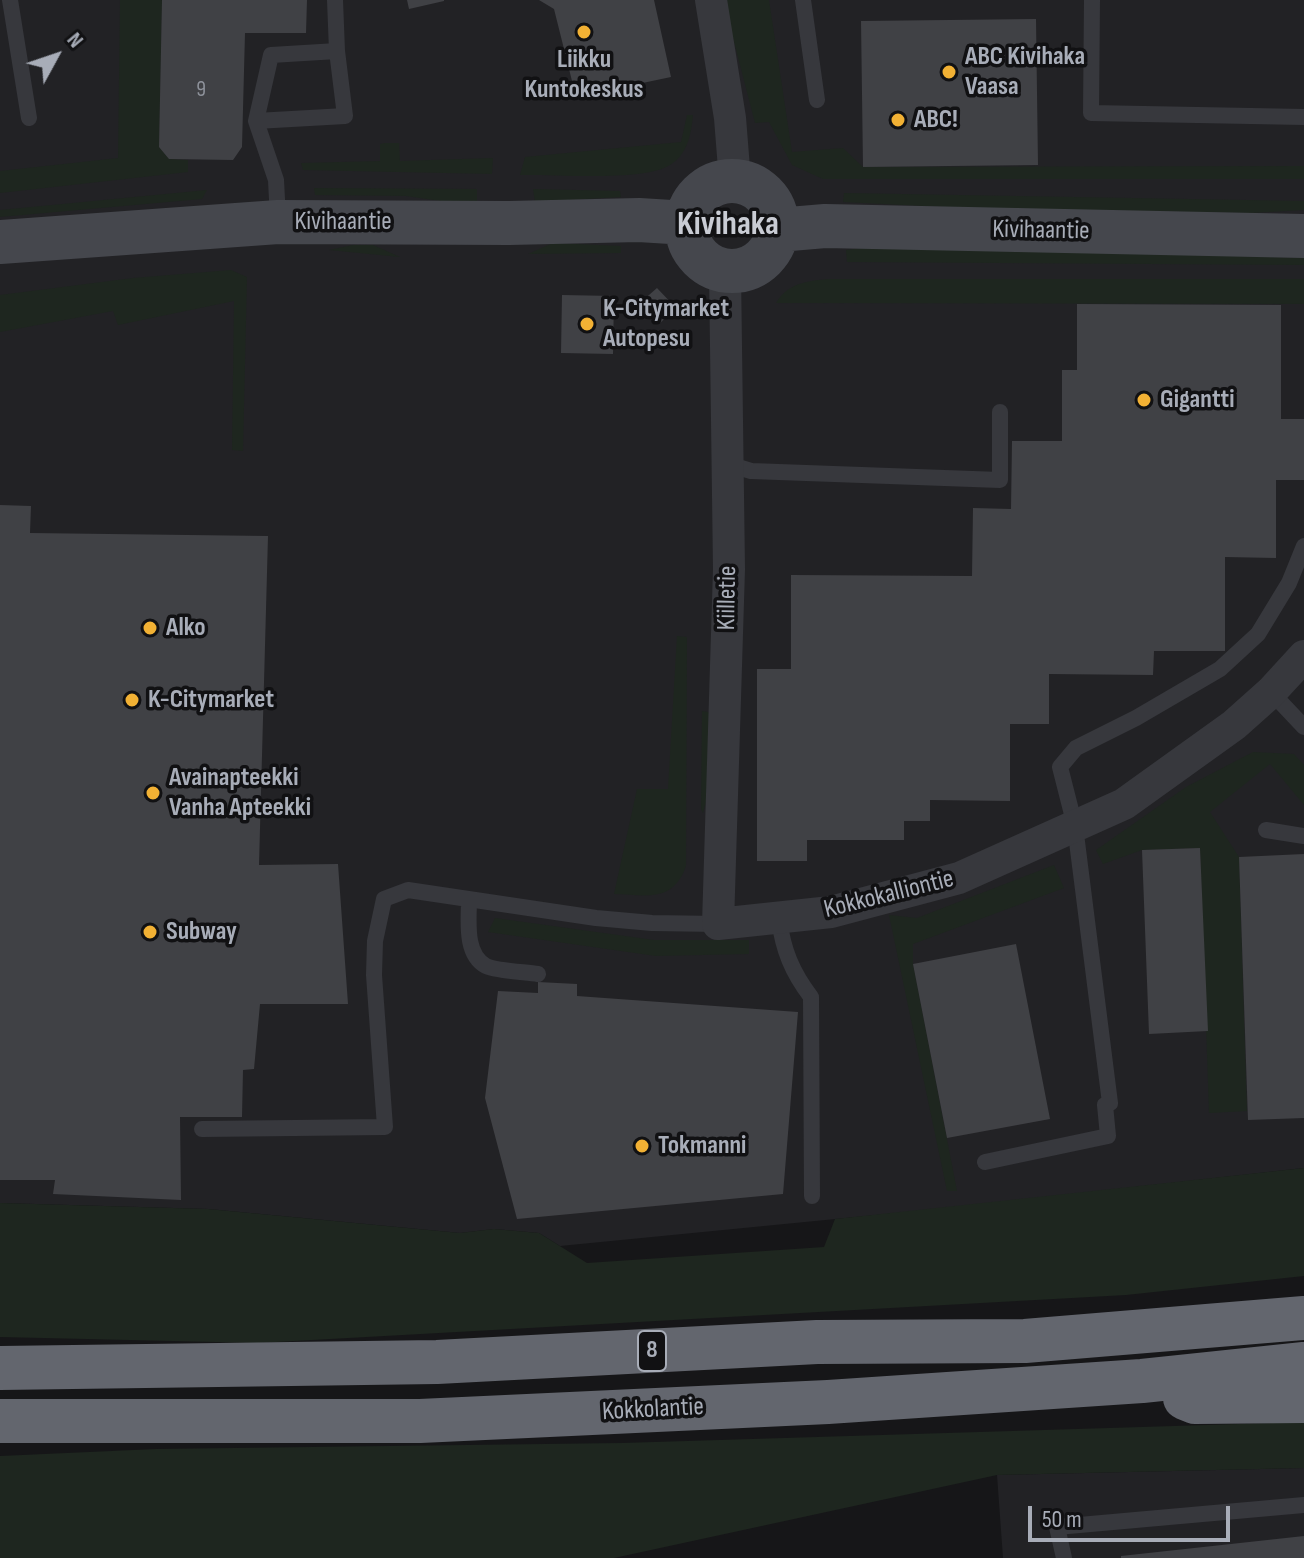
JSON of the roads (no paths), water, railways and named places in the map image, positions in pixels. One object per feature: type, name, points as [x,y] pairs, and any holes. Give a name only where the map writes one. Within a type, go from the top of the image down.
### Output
[{"type":"highway","name":"8","points":[[0,1368],[437,1362],[817,1342],[1025,1341],[1304,1318]]},
{"type":"highway","name":"Kokkolantie","points":[[0,1421],[420,1421],[828,1402],[1142,1381],[1304,1364]]},
{"type":"highway","points":[[1142,1381],[1195,1402],[1304,1401]]},
{"type":"main road","points":[[735,181],[761,191],[771,202],[778,230],[766,257],[754,267],[725,272],[712,267],[693,249],[687,223],[697,197],[721,182],[735,181]]},
{"type":"main road","name":"Kivihaantie","points":[[0,242],[278,222],[639,220],[687,223]]},
{"type":"main road","name":"Kivihaantie","points":[[778,230],[825,226],[1304,236]]},
{"type":"street","points":[[711,0],[730,118],[735,181]]},
{"type":"street","name":"Kiilletie","points":[[718,924],[729,569],[725,272]]},
{"type":"street","name":"Kokkokalliontie","points":[[718,924],[831,912],[959,878],[1124,804],[1234,725],[1271,692],[1304,656]]},
{"type":"lane","points":[[10,0],[29,118]]},
{"type":"lane","points":[[256,121],[345,116],[335,0]]},
{"type":"lane","points":[[803,0],[817,100]]},
{"type":"lane","points":[[1092,0],[1091,113],[1304,117]]},
{"type":"lane","points":[[278,222],[276,180],[256,121],[271,55],[337,51]]},
{"type":"lane","points":[[728,464],[751,471],[1000,480],[1000,412]]},
{"type":"lane","points":[[985,1162],[1108,1136],[1105,1105],[1110,1103],[1075,826],[1060,767],[1076,748],[1136,718],[1220,669],[1258,634],[1289,583],[1304,546]]},
{"type":"lane","points":[[1271,692],[1304,727]]},
{"type":"lane","points":[[1266,830],[1304,836]]},
{"type":"lane","name":"Kokkokalliontie","points":[[202,1129],[385,1127],[374,975],[375,941],[384,899],[408,890],[596,918],[718,924]]},
{"type":"lane","points":[[469,899],[469,936],[474,954],[486,966],[538,974]]},
{"type":"lane","points":[[779,919],[782,947],[796,978],[811,997],[812,1196]]},
{"type":"lane","points":[[1064,1558],[1057,1527],[1304,1505]]},
{"type":"place","name":"Liikku Kuntokeskus","points":[[584,32]]},
{"type":"place","name":"ABC Kivihaka Vaasa","points":[[949,72]]},
{"type":"place","name":"ABC!","points":[[898,120]]},
{"type":"place","name":"K-Citymarket Autopesu","points":[[587,324]]},
{"type":"place","name":"Gigantti","points":[[1144,400]]},
{"type":"place","name":"Alko","points":[[150,628]]},
{"type":"place","name":"K-Citymarket","points":[[132,700]]},
{"type":"place","name":"Avainapteekki Vanha Apteekki","points":[[153,793]]},
{"type":"place","name":"Subway","points":[[150,932]]},
{"type":"place","name":"Tokmanni","points":[[642,1146]]},
{"type":"district","name":"Kivihaka","points":[[728,225]]}]
